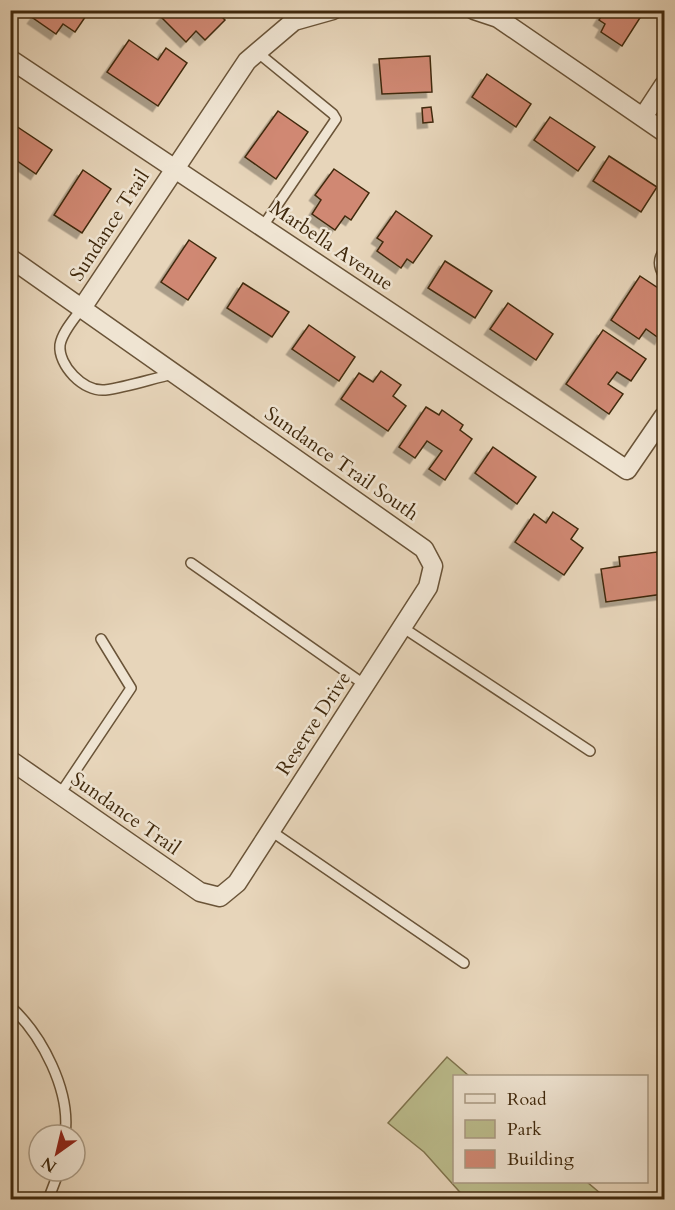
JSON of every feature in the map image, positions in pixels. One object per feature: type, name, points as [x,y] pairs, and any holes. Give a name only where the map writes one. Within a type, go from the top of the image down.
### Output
[{"type":"street","name":"Sundance Trail","points":[[82,308],[247,61],[294,21],[333,10]]},
{"type":"street","points":[[474,10],[498,18],[664,132]]},
{"type":"street","name":"Marbella Avenue","points":[[10,58],[627,470],[664,416]]},
{"type":"street","points":[[643,117],[664,85]]},
{"type":"street","name":"Sundance Trail","points":[[10,258],[218,403]]},
{"type":"street","name":"Sundance Trail South","points":[[218,403],[424,549],[433,566]]},
{"type":"street","name":"Reserve Drive","points":[[220,897],[237,883],[365,685],[428,587],[433,566]]},
{"type":"street","name":"Sundance Trail","points":[[10,760],[200,892],[220,897]]},
{"type":"lane","points":[[257,52],[333,114],[336,119],[263,226]]},
{"type":"lane","points":[[664,250],[660,257],[659,268],[664,276]]},
{"type":"lane","points":[[82,308],[62,338],[60,346],[67,366],[75,378],[89,388],[103,390],[176,374]]},
{"type":"lane","points":[[191,563],[365,685]]},
{"type":"lane","points":[[402,627],[590,751]]},
{"type":"lane","points":[[60,794],[131,688],[101,639]]},
{"type":"lane","points":[[271,831],[464,963]]},
{"type":"lane","points":[[10,1006],[22,1017],[44,1049],[63,1096],[66,1123]]},
{"type":"lane","points":[[48,1200],[54,1183]]},
{"type":"green space","points":[[447,1057],[468,1075],[453,1075],[453,1183],[588,1183],[607,1199],[466,1199],[424,1152],[388,1123]]},
{"type":"building","points":[[39,10],[90,10],[75,32],[63,24],[56,34],[33,18]]},
{"type":"building","points":[[169,10],[219,10],[217,12],[225,20],[205,40],[196,31],[186,42],[162,18]]},
{"type":"building","points":[[605,10],[645,10],[622,46],[601,32],[605,24],[599,20]]},
{"type":"building","points":[[129,40],[158,60],[166,48],[187,63],[158,106],[107,72]]},
{"type":"building","points":[[430,56],[432,92],[382,94],[379,59]]},
{"type":"building","points":[[487,74],[531,104],[516,127],[472,97]]},
{"type":"building","points":[[431,107],[433,122],[423,123],[422,108]]},
{"type":"building","points":[[278,111],[308,132],[276,179],[245,157]]},
{"type":"building","points":[[550,117],[595,147],[578,171],[534,140]]},
{"type":"building","points":[[10,122],[52,150],[36,174],[10,156]]},
{"type":"building","points":[[609,156],[657,187],[641,212],[593,181]]},
{"type":"building","points":[[334,169],[369,193],[351,220],[345,216],[335,230],[312,214],[321,200],[315,195]]},
{"type":"building","points":[[83,170],[111,189],[82,233],[54,215]]},
{"type":"building","points":[[396,211],[432,236],[413,263],[407,259],[401,268],[377,251],[383,242],[377,238]]},
{"type":"building","points":[[189,240],[216,258],[188,300],[161,282]]},
{"type":"building","points":[[445,261],[492,291],[475,318],[428,288]]},
{"type":"building","points":[[640,276],[664,292],[664,302],[661,307],[664,310],[664,332],[660,339],[646,329],[639,339],[611,320]]},
{"type":"building","points":[[243,283],[289,312],[272,337],[227,308]]},
{"type":"building","points":[[508,303],[553,334],[536,360],[490,329]]},
{"type":"building","points":[[309,325],[355,357],[339,381],[292,349]]},
{"type":"building","points":[[603,330],[646,359],[631,381],[617,372],[608,384],[623,394],[609,414],[566,384]]},
{"type":"building","points":[[381,371],[401,385],[393,396],[406,406],[388,431],[341,399],[359,373],[373,382]]},
{"type":"building","points":[[426,407],[439,415],[442,410],[463,425],[460,430],[472,439],[445,480],[429,469],[442,451],[427,441],[415,458],[399,447]]},
{"type":"building","points":[[493,447],[536,477],[517,504],[475,473]]},
{"type":"building","points":[[553,512],[578,529],[571,539],[583,548],[564,575],[515,542],[534,514],[546,523]]},
{"type":"building","points":[[657,552],[663,594],[606,602],[601,569],[620,566],[619,557]]}]
